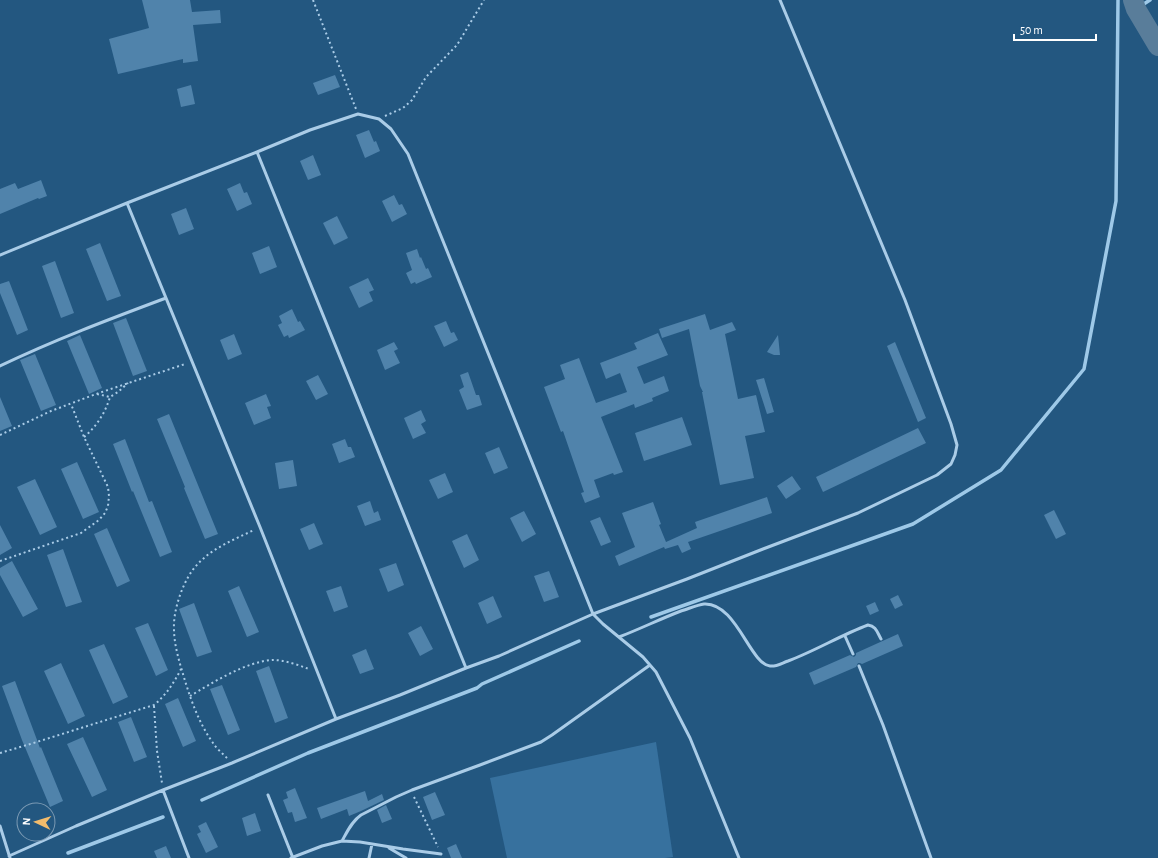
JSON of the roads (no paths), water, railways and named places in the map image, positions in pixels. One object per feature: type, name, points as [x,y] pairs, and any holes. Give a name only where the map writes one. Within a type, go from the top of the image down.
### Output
[{"type":"lane","points":[[0,826],[10,857],[76,826],[336,719],[499,656],[593,614],[858,513],[937,475],[950,464],[955,455],[957,445],[951,424],[905,300],[780,0]]},
{"type":"lane","points":[[0,255],[310,130],[358,114],[379,119],[391,129],[408,154],[593,614],[643,657],[656,672],[690,738],[738,858]]},
{"type":"lane","points":[[257,152],[466,668]]},
{"type":"lane","points":[[127,203],[260,527],[336,719]]},
{"type":"lane","points":[[0,366],[75,332],[166,298]]},
{"type":"lane","points":[[619,637],[672,615],[703,604],[710,604],[716,606],[724,612],[739,629],[757,657],[763,664],[769,666],[775,666],[797,658],[868,625],[873,625],[875,627],[881,639]]},
{"type":"lane","points":[[845,636],[853,654]]},
{"type":"lane","points":[[342,841],[353,822],[361,815],[412,790],[541,742],[650,665]]},
{"type":"lane","points":[[859,666],[931,858]]},
{"type":"lane","points":[[163,790],[189,858]]},
{"type":"lane","points":[[268,795],[292,858],[322,846],[342,841],[360,842],[403,850],[441,854]]},
{"type":"lane","points":[[369,858],[372,844]]},
{"type":"lane","points":[[386,846],[406,858]]},
{"type":"waterway","points":[[651,617],[913,524],[1001,470],[1084,369],[1116,201],[1118,0]]},
{"type":"waterway","points":[[1133,0],[1136,9],[1158,46]]},
{"type":"waterway","points":[[1136,9],[1150,0]]},
{"type":"waterway","points":[[202,800],[308,753],[477,688],[482,684],[579,641]]},
{"type":"waterway","points":[[68,853],[163,817]]}]
